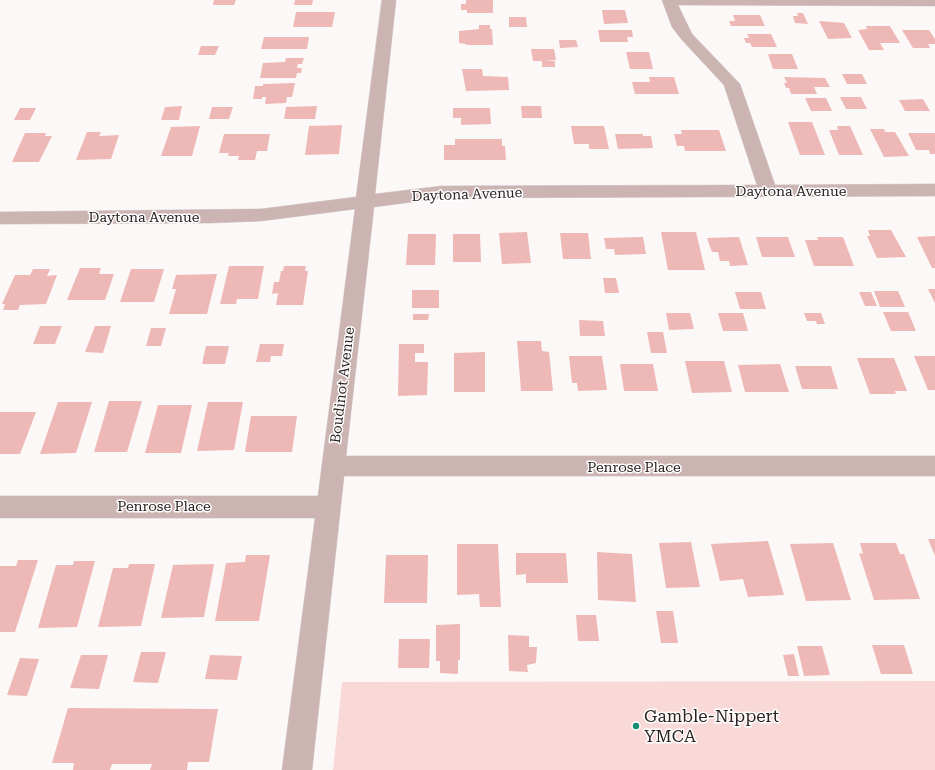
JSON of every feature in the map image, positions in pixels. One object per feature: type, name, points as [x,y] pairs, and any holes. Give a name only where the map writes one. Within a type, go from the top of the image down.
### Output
[{"type":"street","name":"Boudinot Avenue","points":[[297,770],[327,507],[389,0]]},
{"type":"street","points":[[768,191],[732,84],[721,70],[689,41],[679,29],[673,17],[669,1],[935,2]]},
{"type":"street","name":"Daytona Avenue","points":[[0,218],[210,217],[262,215],[364,200],[442,192],[935,190]]},
{"type":"street","name":"Penrose Place","points":[[332,466],[935,466]]},
{"type":"street","name":"Penrose Place","points":[[0,507],[327,507]]},
{"type":"shaded area","name":"Gamble-Nippert YMCA","points":[[935,681],[935,770],[333,770],[342,682]]},
{"type":"building","points":[[214,0],[236,0],[234,5],[213,5]]},
{"type":"building","points":[[295,0],[313,0],[312,5],[294,5]]},
{"type":"building","points":[[466,0],[493,0],[493,13],[467,13],[467,10],[461,10],[461,4],[466,4]]},
{"type":"building","points":[[602,10],[625,10],[628,23],[604,24]]},
{"type":"building","points":[[296,12],[335,12],[332,27],[293,27]]},
{"type":"building","points":[[797,13],[803,13],[808,24],[795,23],[793,16],[798,16]]},
{"type":"building","points":[[733,15],[760,15],[765,26],[731,26],[729,21],[735,21]]},
{"type":"building","points":[[509,17],[526,17],[527,27],[509,27]]},
{"type":"building","points":[[819,21],[844,23],[852,38],[828,39]]},
{"type":"building","points":[[479,25],[490,25],[490,29],[492,29],[493,45],[466,45],[459,43],[459,31],[479,29]]},
{"type":"building","points":[[866,26],[890,26],[900,43],[880,43],[884,50],[869,50],[858,30],[867,29]]},
{"type":"building","points":[[598,30],[632,30],[633,37],[627,37],[628,42],[600,42]]},
{"type":"building","points":[[902,30],[929,30],[935,39],[935,44],[928,44],[930,48],[913,48]]},
{"type":"building","points":[[747,34],[771,34],[777,47],[752,47],[750,43],[746,43],[744,38],[749,38]]},
{"type":"building","points":[[264,37],[309,37],[307,49],[261,49]]},
{"type":"building","points":[[559,40],[576,40],[578,47],[560,48]]},
{"type":"building","points":[[201,46],[219,46],[215,55],[198,55]]},
{"type":"building","points":[[531,49],[554,49],[556,60],[544,61],[555,61],[555,67],[542,67],[542,61],[533,61]]},
{"type":"building","points":[[626,52],[649,52],[653,69],[630,69]]},
{"type":"building","points":[[768,54],[792,54],[798,69],[773,69]]},
{"type":"building","points":[[286,58],[304,58],[302,64],[298,64],[297,68],[302,68],[301,73],[297,73],[296,78],[260,78],[263,63],[285,62]]},
{"type":"building","points":[[462,69],[482,69],[483,76],[508,77],[509,90],[466,91]]},
{"type":"building","points":[[842,74],[862,74],[867,84],[847,84]]},
{"type":"building","points":[[649,77],[674,77],[679,94],[635,94],[632,82],[650,82]]},
{"type":"building","points":[[784,77],[825,78],[830,87],[814,87],[817,94],[791,94],[789,88],[786,88],[784,83],[787,83]]},
{"type":"building","points":[[295,83],[292,97],[287,97],[286,103],[265,104],[266,97],[262,97],[262,99],[253,99],[255,86],[263,86],[263,84]]},
{"type":"building","points":[[840,97],[861,97],[867,109],[846,109]]},
{"type":"building","points":[[805,98],[826,98],[832,111],[811,111]]},
{"type":"building","points":[[923,99],[930,111],[905,111],[899,100]]},
{"type":"building","points":[[182,106],[179,120],[161,120],[165,107]]},
{"type":"building","points":[[317,106],[315,119],[284,119],[286,107]]},
{"type":"building","points":[[521,106],[541,106],[542,118],[522,118]]},
{"type":"building","points":[[212,107],[233,107],[229,119],[209,119]]},
{"type":"building","points":[[20,108],[36,108],[30,120],[14,120]]},
{"type":"building","points":[[453,108],[490,108],[491,124],[461,125],[461,118],[453,118]]},
{"type":"building","points":[[788,122],[812,122],[825,155],[800,155]]},
{"type":"building","points":[[342,125],[339,154],[305,155],[309,126]]},
{"type":"building","points":[[200,126],[192,156],[161,156],[171,127]]},
{"type":"building","points":[[571,126],[604,126],[609,149],[589,149],[589,144],[574,144]]},
{"type":"building","points":[[837,126],[850,126],[863,155],[839,155],[829,130],[838,130]]},
{"type":"building","points":[[870,129],[884,129],[885,132],[895,132],[909,156],[884,157]]},
{"type":"building","points":[[681,130],[719,130],[726,151],[685,151],[684,146],[677,146],[674,134],[682,134]]},
{"type":"building","points":[[87,132],[101,132],[99,136],[119,135],[111,159],[76,160]]},
{"type":"building","points":[[25,133],[46,133],[45,136],[52,136],[39,162],[12,162]]},
{"type":"building","points":[[908,133],[935,133],[935,154],[930,154],[929,150],[916,150]]},
{"type":"building","points":[[224,134],[270,134],[267,151],[257,151],[255,160],[238,160],[239,156],[228,156],[229,153],[219,153]]},
{"type":"building","points":[[615,134],[643,134],[643,136],[651,136],[653,148],[618,149]]},
{"type":"building","points":[[455,139],[502,139],[502,146],[505,146],[506,160],[444,160],[444,145],[455,145]]},
{"type":"building","points":[[868,230],[891,230],[906,257],[877,258],[867,236],[870,236]]},
{"type":"building","points":[[527,232],[531,263],[502,264],[499,233]]},
{"type":"building","points":[[661,232],[696,232],[705,270],[668,270]]},
{"type":"building","points":[[560,233],[588,233],[591,259],[563,259]]},
{"type":"building","points":[[408,234],[436,234],[435,265],[406,265]]},
{"type":"building","points":[[453,234],[480,234],[481,262],[453,262]]},
{"type":"building","points":[[935,236],[935,268],[932,268],[917,237]]},
{"type":"building","points":[[643,237],[646,254],[615,255],[614,249],[606,249],[604,238]]},
{"type":"building","points":[[739,237],[748,265],[730,266],[729,261],[720,261],[718,252],[712,252],[707,238]]},
{"type":"building","points":[[756,237],[788,237],[795,257],[762,257]]},
{"type":"building","points":[[817,237],[843,237],[854,266],[814,266],[805,240],[818,240]]},
{"type":"building","points":[[229,266],[264,266],[258,299],[237,299],[236,304],[220,304]]},
{"type":"building","points":[[284,266],[306,266],[305,271],[308,271],[303,305],[276,305],[278,293],[272,294],[274,282],[279,282],[281,271],[283,271]]},
{"type":"building","points":[[80,268],[101,268],[99,274],[114,274],[105,300],[67,300]]},
{"type":"building","points":[[33,269],[50,269],[47,276],[57,275],[46,304],[20,305],[18,310],[3,310],[5,304],[2,304],[15,275],[30,275]]},
{"type":"building","points":[[131,269],[164,269],[154,302],[120,302]]},
{"type":"building","points":[[217,274],[207,314],[169,314],[176,289],[172,289],[176,275]]},
{"type":"building","points":[[603,278],[616,278],[619,293],[605,293]]},
{"type":"building","points":[[928,289],[935,289],[935,303]]},
{"type":"building","points":[[412,290],[439,290],[439,308],[412,308]]},
{"type":"building","points":[[874,291],[898,291],[905,307],[880,307]]},
{"type":"building","points":[[735,292],[761,292],[766,309],[740,309]]},
{"type":"building","points":[[859,292],[871,292],[877,306],[865,306]]},
{"type":"building","points":[[883,312],[908,312],[916,331],[891,331]]},
{"type":"building","points":[[666,313],[690,313],[694,329],[669,330]]},
{"type":"building","points":[[718,313],[743,313],[748,331],[723,331]]},
{"type":"building","points":[[804,313],[821,313],[825,324],[817,324],[816,321],[807,321]]},
{"type":"building","points":[[413,314],[429,314],[428,320],[413,320]]},
{"type":"building","points":[[579,320],[603,321],[605,336],[580,336]]},
{"type":"building","points":[[40,326],[62,326],[55,344],[33,344]]},
{"type":"building","points":[[95,326],[111,326],[103,353],[85,352]]},
{"type":"building","points":[[151,328],[166,328],[161,346],[146,346]]},
{"type":"building","points":[[647,332],[663,332],[667,353],[651,353]]},
{"type":"building","points":[[517,341],[541,341],[542,351],[549,352],[553,391],[521,391]]},
{"type":"building","points":[[260,344],[284,344],[282,356],[271,356],[270,362],[256,362]]},
{"type":"building","points":[[399,344],[424,344],[424,353],[415,353],[415,362],[428,362],[427,395],[398,396]]},
{"type":"building","points":[[206,346],[229,346],[225,364],[202,364]]},
{"type":"building","points":[[485,352],[485,392],[454,392],[454,353]]},
{"type":"building","points":[[569,356],[602,356],[607,390],[578,391],[577,383],[572,383]]},
{"type":"building","points":[[914,356],[935,356],[935,390],[928,390]]},
{"type":"building","points":[[857,358],[894,358],[907,391],[895,391],[896,394],[870,394]]},
{"type":"building","points":[[685,361],[724,361],[732,392],[692,393]]},
{"type":"building","points":[[620,364],[653,364],[658,391],[624,391]]},
{"type":"building","points":[[780,364],[789,392],[745,392],[738,365]]},
{"type":"building","points":[[795,366],[831,366],[838,389],[802,389]]},
{"type":"building","points":[[109,401],[142,401],[127,452],[94,452]]},
{"type":"building","points":[[58,402],[92,402],[76,453],[40,454]]},
{"type":"building","points":[[208,402],[243,402],[234,450],[197,451]]},
{"type":"building","points":[[158,405],[192,405],[181,453],[145,453]]},
{"type":"building","points":[[0,412],[36,412],[20,454],[0,454]]},
{"type":"building","points":[[251,416],[297,416],[292,452],[245,452]]},
{"type":"building","points":[[928,539],[935,539],[935,556]]},
{"type":"building","points":[[768,541],[784,595],[748,597],[743,579],[720,581],[711,544]]},
{"type":"building","points":[[691,542],[700,587],[666,588],[659,543]]},
{"type":"building","points":[[833,543],[851,600],[806,601],[790,544]]},
{"type":"building","points":[[860,543],[896,543],[900,554],[904,554],[920,599],[874,600],[859,553],[863,554]]},
{"type":"building","points":[[457,544],[498,544],[501,607],[480,607],[479,594],[457,595]]},
{"type":"building","points":[[597,552],[632,554],[636,602],[598,600]]},
{"type":"building","points":[[516,553],[566,553],[568,583],[526,583],[526,574],[516,575]]},
{"type":"building","points":[[246,555],[270,555],[259,621],[215,621],[226,563],[245,562]]},
{"type":"building","points":[[386,555],[428,555],[427,603],[384,603]]},
{"type":"building","points":[[18,560],[38,560],[15,632],[0,632],[0,566],[16,566]]},
{"type":"building","points":[[74,561],[95,561],[77,627],[38,628],[56,565],[73,565]]},
{"type":"building","points":[[129,564],[155,564],[141,626],[98,627],[113,568],[128,568]]},
{"type":"building","points":[[214,564],[204,617],[161,618],[173,565]]},
{"type":"building","points":[[656,611],[673,611],[678,643],[661,643]]},
{"type":"building","points":[[576,615],[596,615],[599,641],[578,641]]},
{"type":"building","points":[[460,624],[460,660],[458,660],[458,674],[440,673],[440,661],[436,661],[436,625]]},
{"type":"building","points":[[508,635],[529,636],[529,647],[537,647],[536,663],[527,665],[528,672],[509,671]]},
{"type":"building","points":[[399,639],[430,639],[429,668],[398,668]]},
{"type":"building","points":[[872,645],[904,645],[913,674],[881,674]]},
{"type":"building","points":[[797,646],[822,646],[830,675],[804,676]]},
{"type":"building","points":[[141,652],[166,652],[158,683],[133,682]]},
{"type":"building","points":[[794,654],[799,676],[788,676],[783,655]]},
{"type":"building","points":[[81,655],[108,655],[99,689],[70,688]]},
{"type":"building","points":[[210,655],[242,656],[237,680],[205,679]]},
{"type":"building","points":[[20,658],[39,659],[27,696],[7,695]]},
{"type":"building","points":[[68,708],[218,709],[209,762],[188,762],[187,770],[150,770],[152,764],[112,764],[110,770],[73,770],[74,763],[52,763]]},
{"type":"place","name":"Gamble-Nippert YMCA","points":[[636,726]]}]
